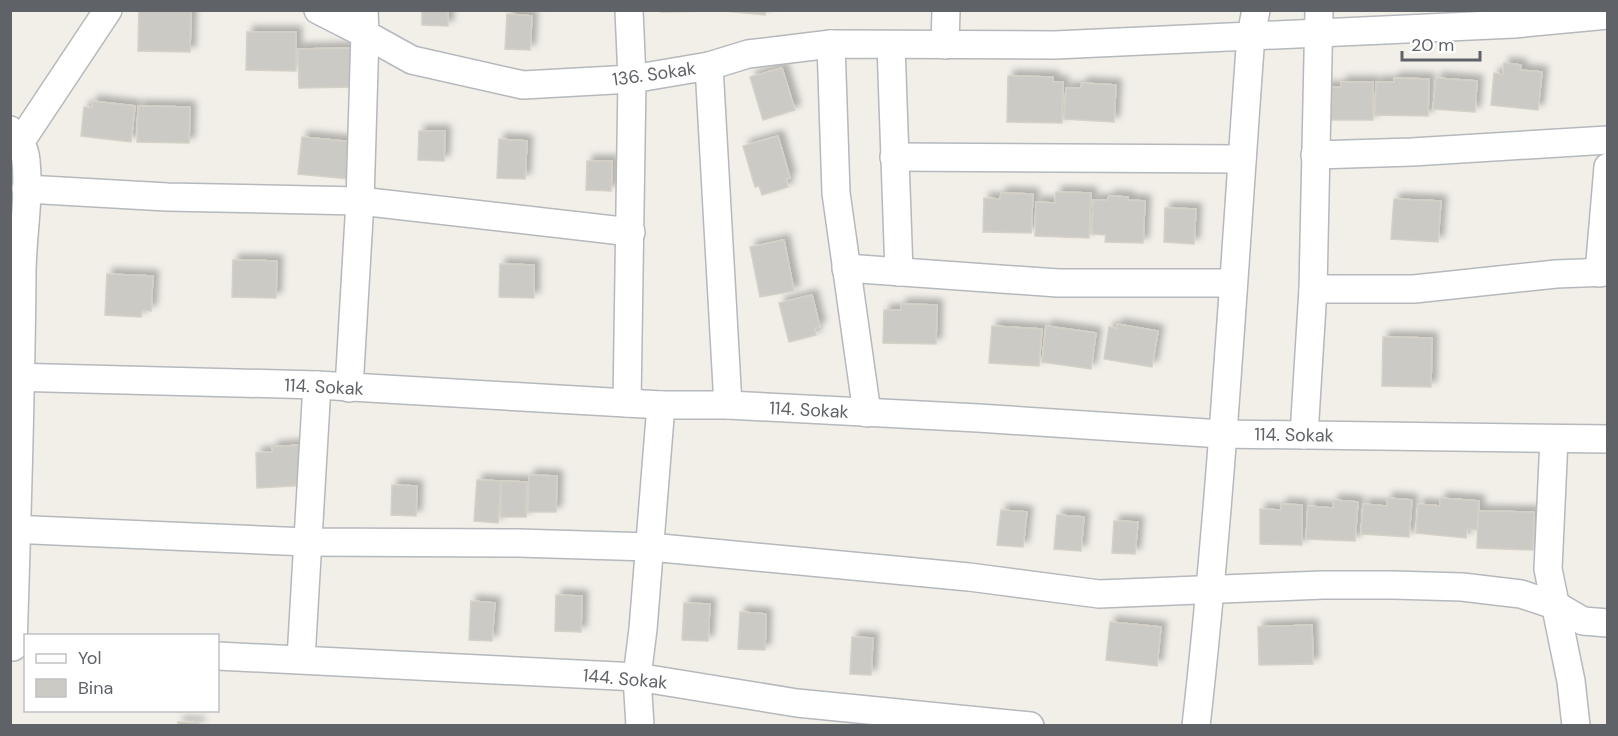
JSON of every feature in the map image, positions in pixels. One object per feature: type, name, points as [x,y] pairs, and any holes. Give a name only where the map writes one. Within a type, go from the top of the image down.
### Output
[{"type":"street","points":[[16,647],[14,529],[16,252],[26,216],[26,160],[16,136],[108,10]]},
{"type":"street","name":"136. Sokak","points":[[318,10],[364,22],[412,60],[523,85],[632,79],[709,66],[728,405]]},
{"type":"street","points":[[627,403],[632,79],[629,10]]},
{"type":"street","points":[[945,45],[946,10]]},
{"type":"street","points":[[709,66],[748,54],[831,44],[1055,45],[1254,23],[1318,21],[1514,24],[1608,15]]},
{"type":"street","points":[[1304,435],[1313,289],[1318,21]]},
{"type":"street","points":[[349,388],[360,201],[364,22]]},
{"type":"street","points":[[1196,726],[1222,434],[1254,23]]},
{"type":"street","points":[[831,44],[833,163],[867,413]]},
{"type":"street","points":[[891,45],[899,272]]},
{"type":"street","points":[[1315,155],[1412,152],[1608,140]]},
{"type":"street","points":[[894,157],[1242,159]]},
{"type":"street","points":[[1313,289],[1414,289],[1556,274],[1603,272],[1608,167]]},
{"type":"street","points":[[26,189],[167,197],[360,201],[631,232]]},
{"type":"street","points":[[846,268],[1058,283],[1233,283]]},
{"type":"street","name":"114. Sokak","points":[[16,377],[317,386],[661,405],[728,405],[978,417],[1222,434],[1608,439]]},
{"type":"street","points":[[301,659],[317,386]]},
{"type":"street","points":[[640,726],[637,677],[661,405]]},
{"type":"street","points":[[1554,440],[1548,568],[1571,681],[1576,726]]},
{"type":"street","points":[[14,529],[307,543],[518,543],[650,547],[969,577],[1099,594],[1335,585],[1462,587],[1521,594],[1557,606],[1582,621],[1608,622]]},
{"type":"street","name":"144. Sokak","points":[[219,656],[637,677],[797,703],[1030,726]]},
{"type":"building","points":[[139,10],[191,10],[190,52],[138,51]]},
{"type":"building","points":[[422,10],[448,10],[448,26],[422,25]]},
{"type":"building","points":[[661,10],[713,10],[713,11],[661,12]]},
{"type":"building","points":[[714,10],[766,10],[765,15]]},
{"type":"building","points":[[507,14],[532,16],[530,50],[505,49]]},
{"type":"building","points":[[247,32],[296,32],[296,71],[246,70]]},
{"type":"building","points":[[352,48],[353,87],[299,88],[298,49]]},
{"type":"building","points":[[1504,63],[1521,65],[1520,70],[1542,72],[1538,110],[1491,105],[1494,73],[1503,74]]},
{"type":"building","points":[[782,68],[795,110],[763,120],[750,77]]},
{"type":"building","points":[[1008,76],[1053,77],[1053,82],[1063,82],[1062,123],[1007,122]]},
{"type":"building","points":[[1394,78],[1429,79],[1428,116],[1375,115],[1376,82],[1394,82]]},
{"type":"building","points":[[1436,78],[1477,81],[1475,112],[1433,109]]},
{"type":"building","points":[[1341,82],[1373,82],[1373,120],[1322,120],[1323,87],[1341,87]]},
{"type":"building","points":[[1082,83],[1116,85],[1114,122],[1064,119],[1066,88],[1081,88]]},
{"type":"building","points":[[92,101],[135,106],[131,142],[81,136],[84,107],[92,108]]},
{"type":"building","points":[[138,106],[190,107],[189,143],[137,142]]},
{"type":"building","points":[[419,131],[445,131],[444,161],[418,160]]},
{"type":"building","points":[[778,136],[790,178],[786,179],[788,187],[762,195],[759,186],[755,187],[743,146]]},
{"type":"building","points":[[302,137],[353,142],[349,179],[298,174]]},
{"type":"building","points":[[499,139],[527,141],[525,179],[497,178]]},
{"type":"building","points":[[587,161],[612,161],[611,191],[586,190]]},
{"type":"building","points":[[1056,192],[1091,193],[1089,238],[1035,236],[1036,202],[1055,203]]},
{"type":"building","points":[[1001,193],[1033,194],[1031,233],[983,232],[984,198],[1000,199]]},
{"type":"building","points":[[1109,196],[1145,201],[1143,243],[1105,242],[1106,235],[1092,234],[1093,200],[1108,200]]},
{"type":"building","points":[[1394,199],[1441,201],[1438,242],[1391,239]]},
{"type":"building","points":[[1165,208],[1196,209],[1194,244],[1164,242]]},
{"type":"building","points":[[784,240],[794,291],[760,297],[750,247]]},
{"type":"building","points":[[233,260],[277,261],[276,298],[232,297]]},
{"type":"building","points":[[500,264],[534,265],[534,298],[499,297]]},
{"type":"building","points":[[107,274],[153,276],[151,311],[142,310],[141,317],[105,315]]},
{"type":"building","points":[[812,295],[820,327],[814,328],[816,335],[789,342],[779,303]]},
{"type":"building","points":[[901,304],[937,305],[936,344],[883,343],[884,310],[901,310]]},
{"type":"building","points":[[1117,324],[1158,331],[1152,367],[1104,359],[1109,327],[1117,329]]},
{"type":"building","points":[[992,326],[1042,329],[1039,366],[989,363]]},
{"type":"building","points":[[1046,326],[1096,333],[1091,369],[1042,362]]},
{"type":"building","points":[[1383,337],[1432,338],[1431,387],[1382,386]]},
{"type":"building","points":[[300,445],[310,485],[257,488],[256,453],[273,452],[272,447]]},
{"type":"building","points":[[529,475],[557,476],[556,512],[528,512]]},
{"type":"building","points":[[477,480],[501,481],[498,523],[474,521]]},
{"type":"building","points":[[501,481],[527,482],[526,517],[501,517]]},
{"type":"building","points":[[392,485],[417,486],[416,516],[391,515]]},
{"type":"building","points":[[1387,498],[1412,500],[1409,537],[1361,534],[1363,504],[1387,506]]},
{"type":"building","points":[[1440,498],[1479,501],[1477,530],[1467,529],[1466,538],[1416,533],[1418,504],[1440,506]]},
{"type":"building","points":[[1333,500],[1358,502],[1355,541],[1306,539],[1308,506],[1333,508]]},
{"type":"building","points":[[1281,504],[1302,505],[1302,545],[1260,544],[1260,509],[1281,510]]},
{"type":"building","points":[[1001,510],[1027,512],[1023,547],[997,545]]},
{"type":"building","points":[[1478,511],[1534,512],[1533,550],[1477,548]]},
{"type":"building","points":[[1057,515],[1084,517],[1081,551],[1054,549]]},
{"type":"building","points":[[1114,521],[1138,522],[1135,554],[1112,553]]},
{"type":"building","points":[[556,595],[582,596],[581,632],[555,631]]},
{"type":"building","points":[[471,601],[495,603],[492,641],[469,640]]},
{"type":"building","points":[[684,603],[710,604],[708,641],[682,640]]},
{"type":"building","points":[[740,612],[766,614],[765,650],[738,649]]},
{"type":"building","points":[[1110,622],[1161,627],[1157,666],[1106,660]]},
{"type":"building","points":[[1312,625],[1313,664],[1259,665],[1258,627]]},
{"type":"building","points":[[852,637],[873,638],[871,675],[850,674]]},
{"type":"building","points":[[178,722],[199,723],[199,726],[178,726]]}]
